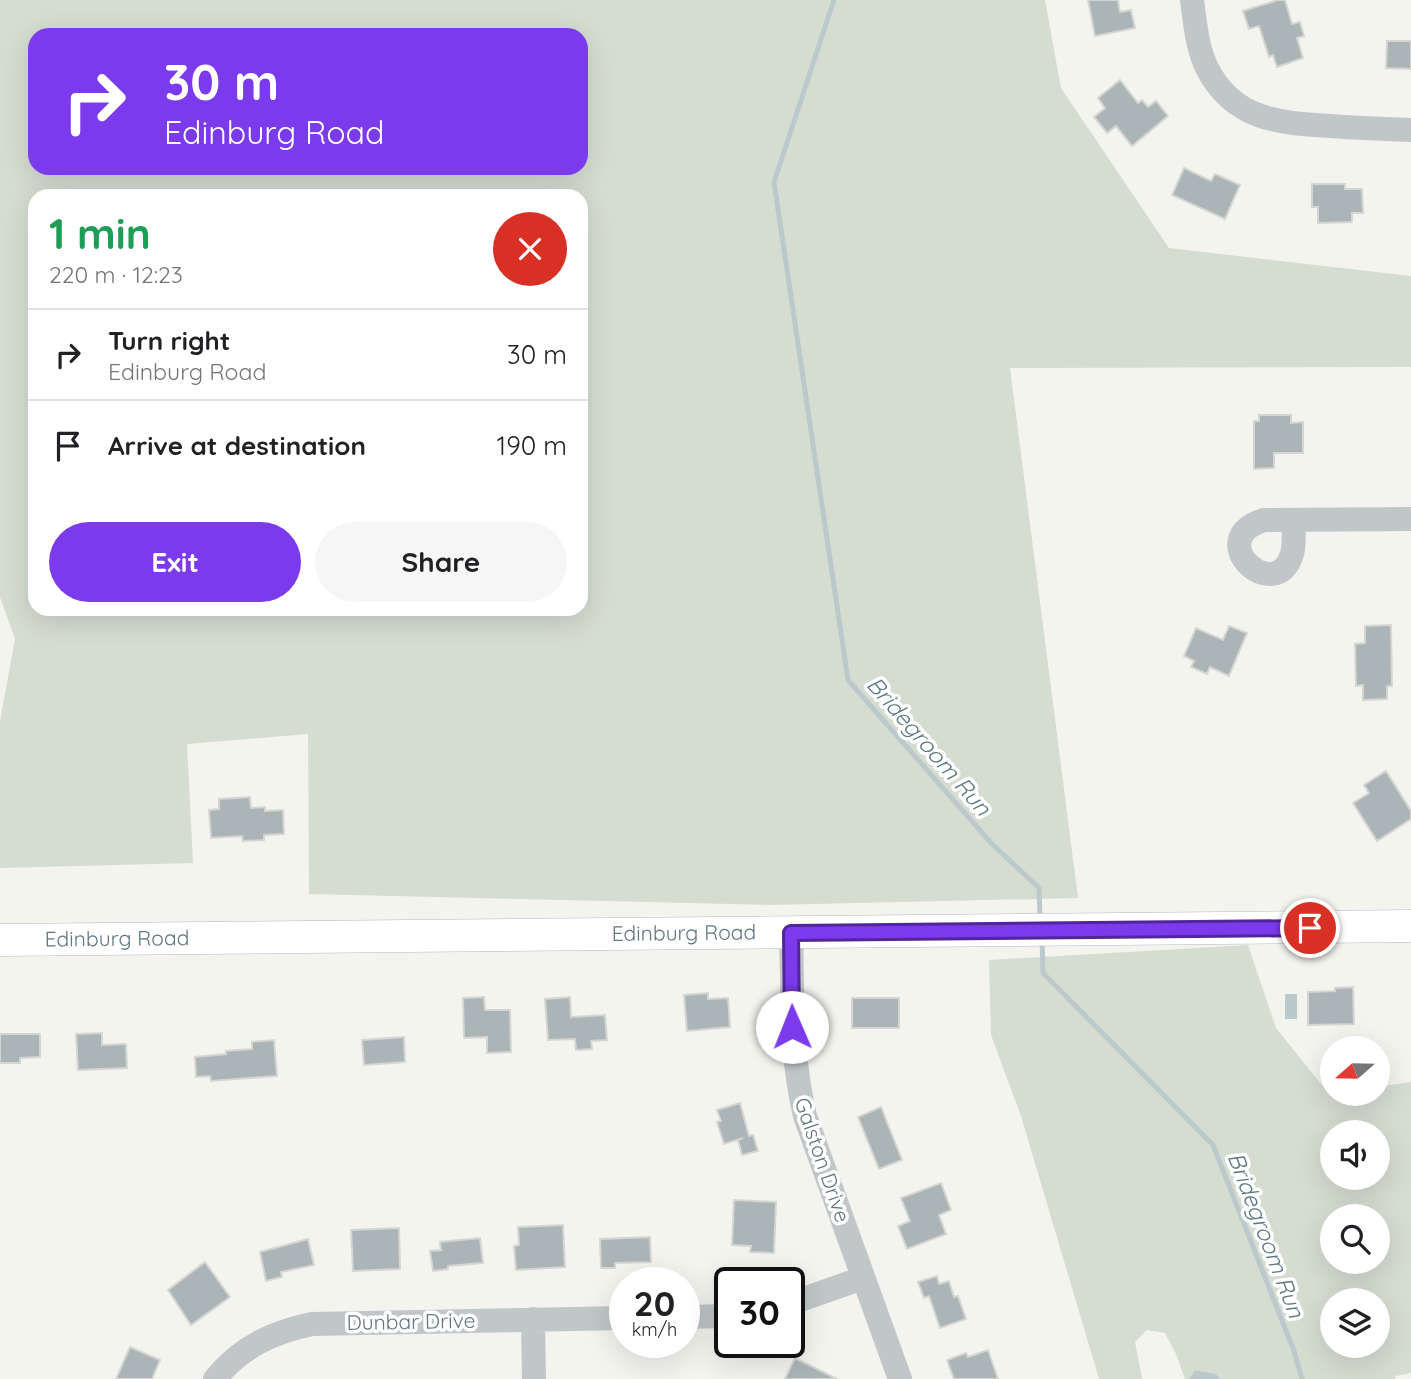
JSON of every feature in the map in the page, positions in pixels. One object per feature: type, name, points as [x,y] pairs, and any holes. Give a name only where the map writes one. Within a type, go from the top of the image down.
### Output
[{"type":"main road","name":"Edinburg Road","points":[[0,940],[1411,926]]},
{"type":"street","points":[[1192,0],[1200,49],[1206,67],[1224,92],[1246,111],[1266,120],[1289,124],[1411,130]]},
{"type":"street","points":[[1294,521],[1411,519]]},
{"type":"street","name":"Galston Drive","points":[[791,933],[793,1047],[805,1116],[900,1379]]},
{"type":"street","points":[[805,1298],[863,1278]]},
{"type":"street","name":"Dunbar Drive","points":[[215,1379],[244,1350],[265,1338],[312,1324],[609,1318]]},
{"type":"street","points":[[533,1319],[534,1379]]},
{"type":"shaded area","points":[[0,0],[1045,0],[1061,88],[1169,248],[1411,276],[1411,367],[1010,368],[1078,898],[770,905],[309,894],[308,734],[187,744],[193,863],[0,868],[0,721],[15,639],[0,597]]},
{"type":"shaded area","points":[[1248,945],[1276,1028],[1320,1083],[1320,1106],[1390,1106],[1390,1085],[1411,1082],[1411,1373],[1396,1376],[1395,1379],[1221,1379],[1216,1374],[1195,1370],[1189,1379],[1185,1379],[1165,1333],[1147,1330],[1135,1342],[1142,1379],[1099,1379],[1021,1116],[991,1035],[989,960]]},
{"type":"shaded area","points":[[1285,994],[1297,994],[1297,1019],[1285,1019]]},
{"type":"shaded area","points":[[1195,1370],[1216,1374],[1221,1379],[1189,1379]]},
{"type":"building","points":[[1088,0],[1118,0],[1120,12],[1131,10],[1135,28],[1095,36]]},
{"type":"building","points":[[1285,0],[1292,24],[1300,22],[1304,36],[1297,38],[1303,58],[1277,67],[1273,55],[1269,57],[1259,26],[1249,29],[1243,11]]},
{"type":"building","points":[[1387,41],[1411,41],[1411,69],[1386,68]]},
{"type":"building","points":[[1120,80],[1138,103],[1142,100],[1148,107],[1156,101],[1168,116],[1132,146],[1116,126],[1107,133],[1094,117],[1105,108],[1098,98]]},
{"type":"building","points":[[1184,168],[1211,181],[1215,174],[1240,185],[1225,219],[1172,195]]},
{"type":"building","points":[[1312,184],[1345,184],[1345,189],[1362,189],[1363,213],[1352,213],[1352,222],[1318,223],[1318,207],[1312,207]]},
{"type":"building","points":[[1259,415],[1291,415],[1291,423],[1303,422],[1303,453],[1274,453],[1274,468],[1254,469],[1254,421],[1259,421]]},
{"type":"building","points":[[1391,625],[1392,686],[1387,686],[1387,699],[1363,700],[1363,685],[1356,686],[1355,644],[1365,643],[1365,626]]},
{"type":"building","points":[[1229,626],[1247,633],[1229,676],[1210,667],[1207,674],[1191,667],[1194,661],[1184,656],[1196,628],[1223,640]]},
{"type":"building","points":[[1386,771],[1411,811],[1411,819],[1377,841],[1353,803],[1369,793],[1364,785]]},
{"type":"building","points":[[250,797],[251,808],[265,807],[265,811],[283,810],[284,834],[264,835],[264,840],[243,841],[242,836],[211,838],[209,810],[219,809],[219,799]]},
{"type":"building","points":[[1353,987],[1354,1024],[1308,1025],[1308,992]]},
{"type":"building","points":[[708,993],[708,999],[728,998],[730,1027],[687,1031],[684,995]]},
{"type":"building","points":[[484,997],[485,1010],[510,1010],[511,1052],[487,1053],[487,1037],[464,1038],[463,998]]},
{"type":"building","points":[[570,997],[571,1017],[605,1015],[607,1040],[591,1041],[592,1049],[576,1050],[575,1039],[548,1040],[545,999]]},
{"type":"building","points":[[852,998],[899,998],[899,1028],[852,1028]]},
{"type":"building","points":[[102,1033],[102,1045],[126,1044],[127,1068],[78,1070],[76,1034]]},
{"type":"building","points":[[0,1034],[40,1034],[40,1057],[20,1058],[20,1063],[0,1063]]},
{"type":"building","points":[[404,1037],[405,1062],[364,1065],[362,1040]]},
{"type":"building","points":[[274,1040],[277,1076],[211,1081],[210,1076],[196,1077],[195,1057],[252,1049],[252,1042]]},
{"type":"building","points":[[740,1103],[749,1136],[753,1135],[758,1151],[742,1155],[738,1140],[743,1138],[724,1144],[717,1122],[721,1121],[717,1110]]},
{"type":"building","points":[[881,1107],[902,1160],[879,1169],[858,1117]]},
{"type":"building","points":[[941,1183],[951,1210],[939,1215],[946,1234],[907,1249],[898,1226],[910,1221],[901,1198]]},
{"type":"building","points":[[734,1200],[776,1202],[774,1253],[750,1252],[751,1246],[732,1245]]},
{"type":"building","points":[[563,1225],[565,1267],[516,1270],[514,1246],[519,1245],[518,1227]]},
{"type":"building","points":[[399,1228],[400,1269],[353,1271],[351,1230]]},
{"type":"building","points":[[650,1237],[651,1262],[615,1263],[615,1267],[601,1268],[600,1239]]},
{"type":"building","points":[[480,1238],[483,1263],[448,1266],[448,1269],[433,1271],[430,1251],[441,1250],[440,1242]]},
{"type":"building","points":[[308,1239],[314,1265],[281,1272],[282,1277],[266,1281],[260,1252]]},
{"type":"building","points":[[205,1262],[230,1297],[191,1325],[168,1290]]},
{"type":"building","points":[[937,1276],[939,1284],[949,1281],[966,1319],[940,1328],[929,1296],[924,1298],[918,1282]]},
{"type":"building","points":[[130,1347],[160,1360],[152,1379],[116,1379]]},
{"type":"building","points":[[988,1350],[998,1379],[954,1379],[947,1360],[966,1353],[968,1357]]},
{"type":"building","points":[[795,1358],[837,1379],[785,1379]]},
{"type":"waterway","name":"Bridegroom Run","points":[[834,0],[774,182],[848,680],[992,844],[1039,888],[1040,918]]},
{"type":"waterway","name":"Bridegroom Run","points":[[1042,939],[1043,973],[1213,1145],[1294,1351],[1302,1379]]},
{"type":"route","points":[[792,1027],[791,933],[1310,928]]}]
